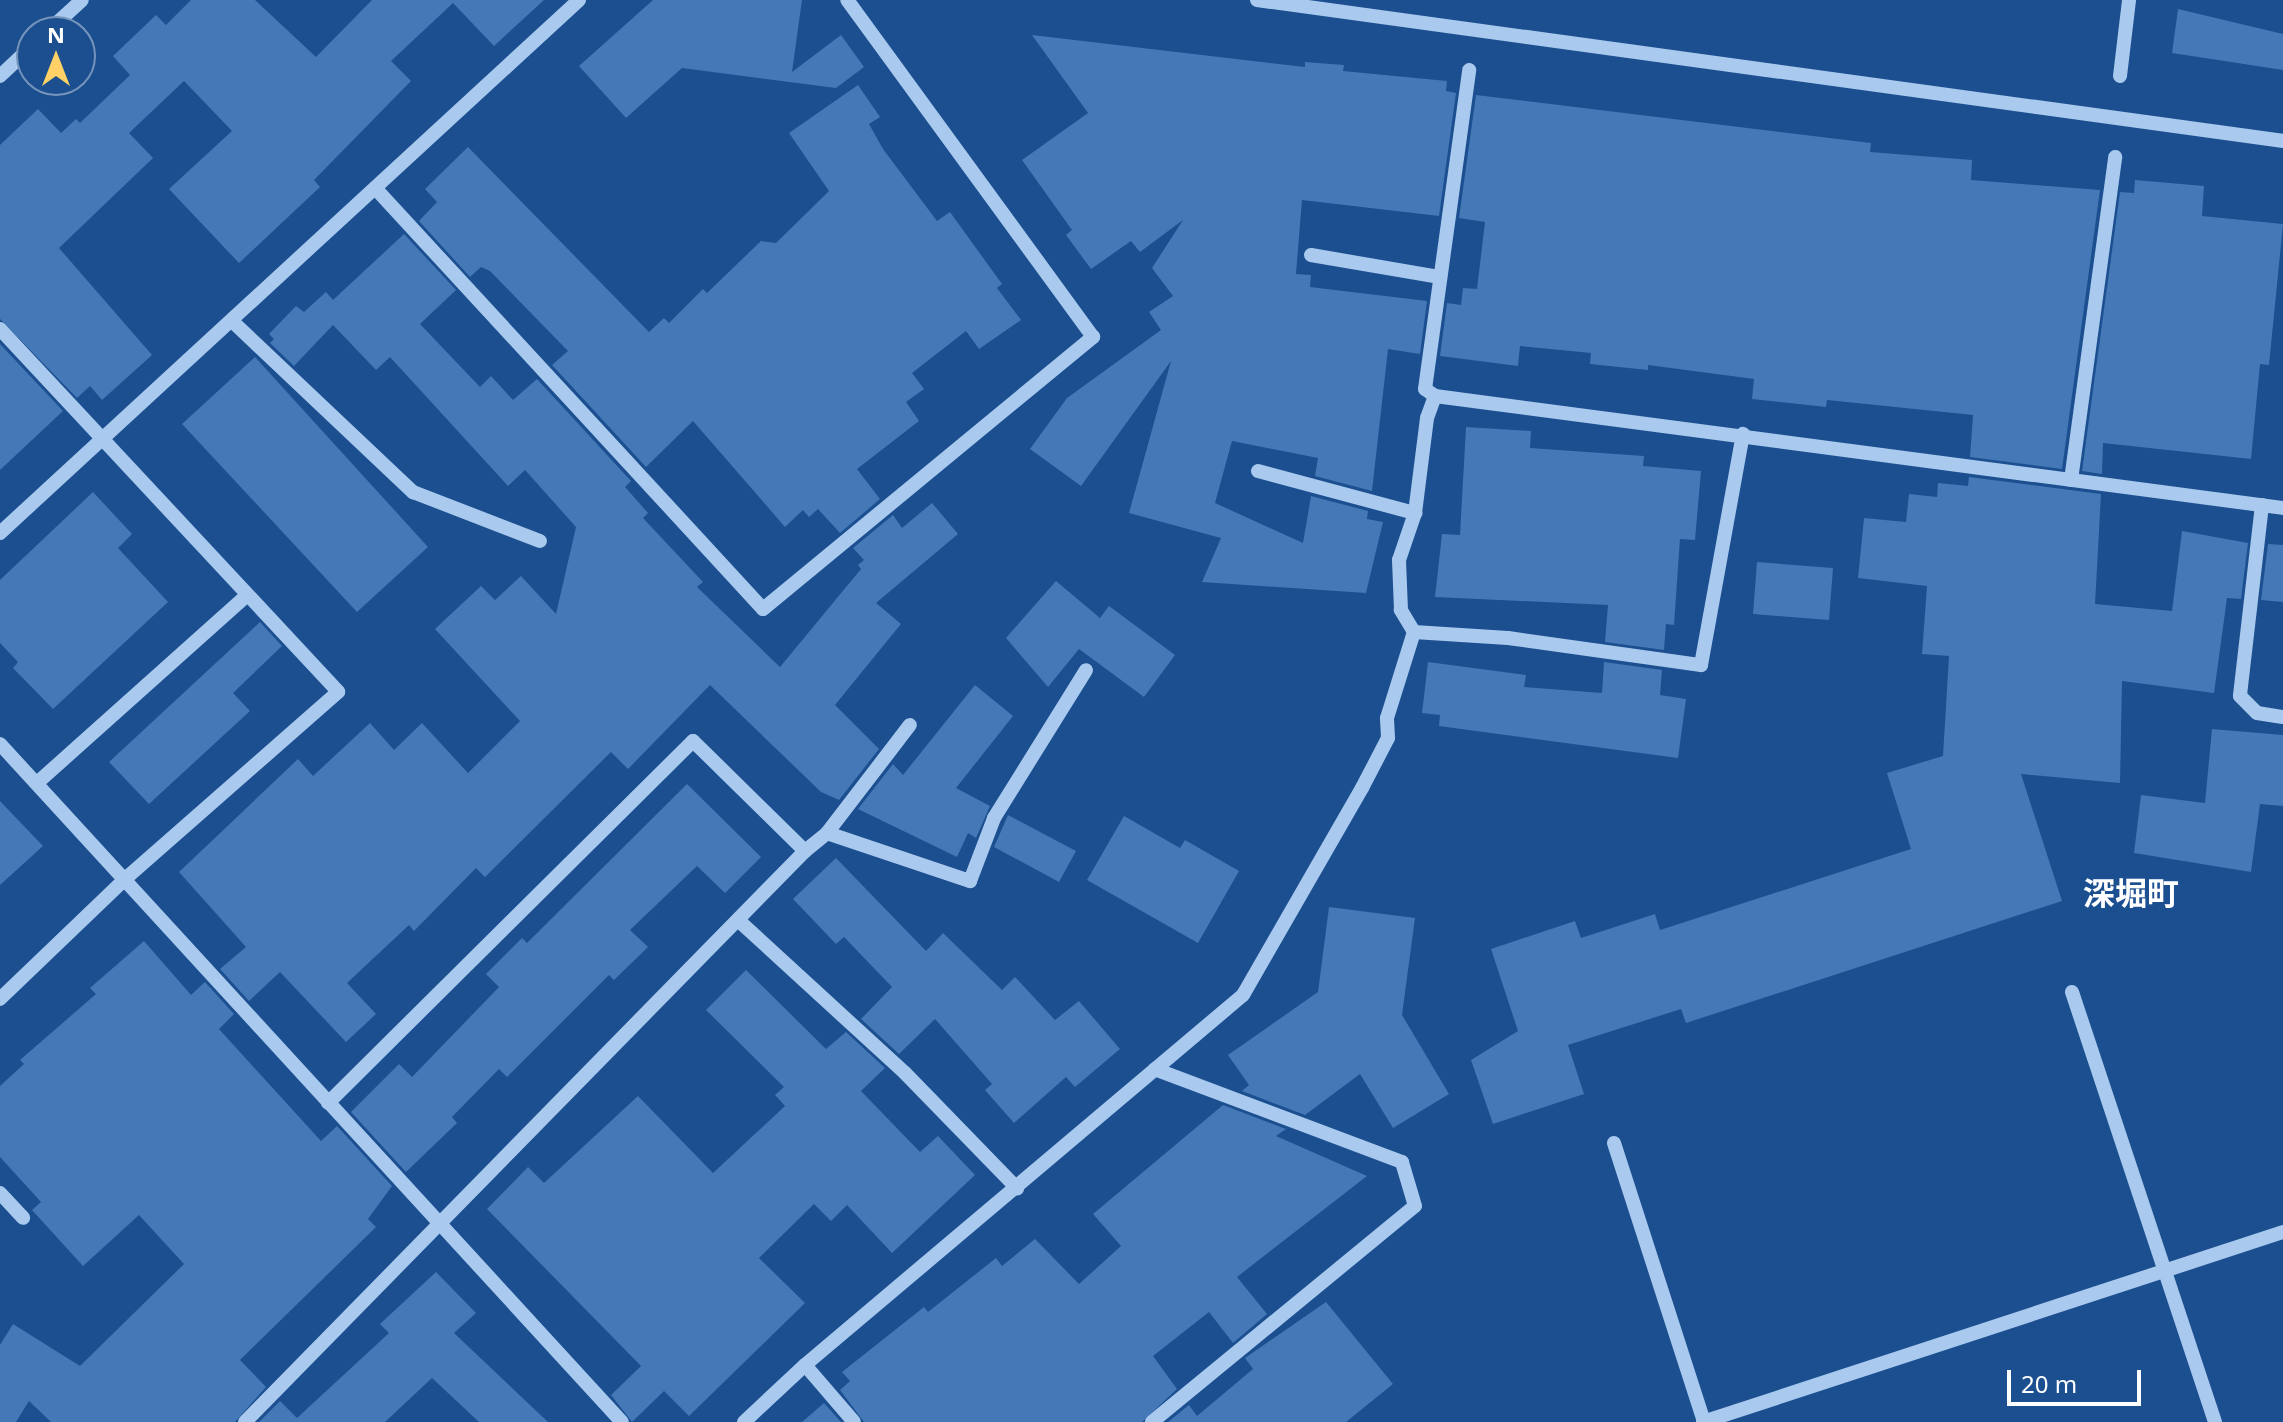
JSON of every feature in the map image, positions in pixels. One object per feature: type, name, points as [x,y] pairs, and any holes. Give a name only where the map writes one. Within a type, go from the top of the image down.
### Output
[{"type":"street","points":[[64,16],[82,0]]},
{"type":"street","points":[[0,533],[233,322],[579,0]]},
{"type":"street","points":[[376,189],[763,609],[1093,337],[847,0]]},
{"type":"street","points":[[1257,0],[2283,141]]},
{"type":"street","points":[[2120,76],[2129,0]]},
{"type":"street","points":[[0,76],[16,61]]},
{"type":"street","points":[[1469,70],[1425,389],[1435,396],[1743,434],[2283,508]]},
{"type":"street","points":[[2071,480],[2115,157]]},
{"type":"street","points":[[1311,255],[1440,277]]},
{"type":"street","points":[[233,322],[413,492],[540,541]]},
{"type":"street","points":[[0,329],[338,692],[124,880],[0,999]]},
{"type":"street","points":[[744,1422],[805,1365],[1243,995],[1388,738],[1387,718],[1414,632],[1401,610],[1399,560],[1415,513],[1427,418],[1435,396]]},
{"type":"street","points":[[1414,632],[1508,638],[1701,665],[1743,434]]},
{"type":"street","points":[[1258,471],[1415,513]]},
{"type":"street","points":[[2262,505],[2240,696],[2257,713],[2283,717]]},
{"type":"street","points":[[37,783],[247,595]]},
{"type":"street","points":[[827,833],[970,881],[994,818],[1086,670]]},
{"type":"street","points":[[245,1422],[805,851],[827,833],[910,725]]},
{"type":"street","points":[[328,1103],[693,741],[805,851]]},
{"type":"street","points":[[0,744],[622,1422]]},
{"type":"street","points":[[738,920],[905,1073],[1017,1188]]},
{"type":"street","points":[[2072,992],[2215,1422]]},
{"type":"street","points":[[1152,1422],[1415,1206],[1402,1162],[1155,1069]]},
{"type":"street","points":[[1614,1143],[1703,1422],[2283,1232]]},
{"type":"street","points":[[0,1193],[23,1218]]},
{"type":"street","points":[[805,1365],[854,1422]]},
{"type":"building","points":[[191,0],[255,0],[316,57],[372,0],[544,0],[494,46],[453,3],[391,61],[411,81],[314,180],[320,187],[239,263],[169,189],[232,131],[184,81],[129,133],[153,158],[59,248],[152,355],[102,400],[90,386],[77,398],[0,319],[0,145],[38,109],[61,133],[76,119],[80,123],[130,75],[113,56],[156,15],[166,25]]},
{"type":"building","points":[[653,0],[802,0],[792,72],[841,35],[864,67],[836,88],[682,68],[626,118],[579,66]]},
{"type":"building","points":[[2178,9],[2283,34],[2283,70],[2172,53]]},
{"type":"building","points":[[1032,35],[1305,67],[1305,62],[1344,65],[1343,71],[1447,81],[1446,91],[1456,93],[1439,216],[1302,200],[1296,274],[1311,275],[1310,287],[1427,301],[1420,354],[1388,349],[1372,491],[1315,476],[1318,458],[1232,441],[1215,503],[1303,543],[1311,496],[1368,511],[1367,519],[1383,522],[1366,593],[1202,582],[1221,538],[1129,513],[1171,361],[1081,486],[1030,449],[1067,398],[1161,330],[1149,312],[1173,296],[1152,268],[1183,220],[1140,252],[1131,241],[1091,269],[1066,235],[1072,230],[1022,160],[1088,113]]},
{"type":"building","points":[[858,85],[880,117],[869,124],[883,149],[937,221],[950,212],[1002,284],[997,288],[1021,320],[979,349],[966,331],[912,373],[924,389],[906,402],[919,421],[857,469],[880,499],[840,533],[818,509],[809,517],[803,510],[785,527],[693,421],[646,467],[552,365],[568,351],[490,271],[481,267],[470,277],[419,221],[437,202],[425,189],[468,147],[649,332],[664,318],[669,323],[703,289],[707,293],[761,241],[776,243],[829,191],[789,133]]},
{"type":"building","points":[[1476,95],[1871,143],[1870,152],[1972,160],[1971,180],[2100,190],[2062,469],[1970,457],[1973,415],[1827,400],[1826,407],[1752,399],[1754,379],[1648,365],[1648,370],[1590,364],[1591,353],[1520,346],[1518,366],[1440,356],[1447,303],[1461,305],[1463,288],[1477,289],[1485,222],[1459,218]]},
{"type":"building","points":[[2135,180],[2204,186],[2202,216],[2283,224],[2269,365],[2260,364],[2251,459],[2103,443],[2102,474],[2082,471],[2120,192],[2134,193]]},
{"type":"building","points":[[404,234],[456,290],[420,324],[480,387],[491,376],[513,400],[537,379],[631,481],[625,487],[648,513],[643,518],[703,582],[697,587],[780,667],[861,569],[858,565],[864,560],[853,548],[893,515],[902,528],[932,503],[958,534],[876,603],[901,624],[835,705],[879,749],[839,800],[821,792],[710,685],[628,769],[611,752],[485,877],[476,868],[414,931],[409,925],[347,983],[376,1014],[346,1042],[280,972],[249,1001],[220,969],[246,947],[179,872],[298,759],[313,776],[370,723],[394,750],[422,723],[468,773],[520,721],[435,629],[481,586],[495,600],[521,576],[556,614],[576,527],[525,470],[508,486],[390,357],[376,370],[333,325],[294,366],[270,343],[274,339],[269,334],[296,306],[304,312],[326,292],[333,300]]},
{"type":"building","points":[[0,344],[63,411],[0,470]]},
{"type":"building","points":[[255,357],[428,547],[357,612],[182,424]]},
{"type":"building","points":[[1466,427],[1531,431],[1530,448],[1644,456],[1643,466],[1701,471],[1695,540],[1680,539],[1674,625],[1666,624],[1664,650],[1605,642],[1608,605],[1435,597],[1442,534],[1460,535]]},
{"type":"building","points":[[1969,477],[2101,494],[2095,604],[2172,611],[2182,531],[2248,543],[2241,599],[2227,598],[2214,693],[2122,681],[2120,783],[2021,774],[2062,901],[1686,1023],[1681,1009],[1568,1045],[1584,1094],[1493,1124],[1471,1060],[1518,1031],[1491,949],[1575,921],[1581,938],[1655,914],[1660,930],[1911,849],[1887,773],[1943,756],[1949,656],[1922,654],[1927,586],[1858,578],[1864,518],[1906,522],[1909,494],[1937,497],[1938,483],[1968,486]]},
{"type":"building","points":[[93,492],[132,534],[118,548],[168,602],[53,709],[13,668],[18,662],[0,643],[0,580]]},
{"type":"building","points":[[2268,544],[2283,545],[2283,602],[2261,600]]},
{"type":"building","points":[[1757,562],[1833,568],[1829,620],[1753,614]]},
{"type":"building","points":[[1056,581],[1100,618],[1109,606],[1175,655],[1144,697],[1079,649],[1048,687],[1006,638]]},
{"type":"building","points":[[260,622],[282,646],[233,693],[250,711],[149,804],[109,762]]},
{"type":"building","points":[[1428,662],[1526,675],[1524,687],[1602,693],[1604,662],[1662,670],[1660,695],[1686,699],[1678,758],[1439,726],[1440,715],[1422,713]]},
{"type":"building","points":[[975,685],[1013,716],[956,788],[990,806],[976,838],[968,833],[957,857],[858,809],[893,764],[903,775]]},
{"type":"building","points":[[2212,729],[2283,735],[2283,806],[2260,804],[2251,872],[2134,853],[2141,795],[2205,803]]},
{"type":"building","points":[[687,784],[761,857],[725,893],[697,866],[630,930],[648,947],[614,980],[609,975],[507,1077],[499,1069],[452,1117],[457,1123],[406,1172],[351,1112],[399,1064],[412,1077],[499,987],[486,974],[522,938],[527,943]]},
{"type":"building","points":[[0,801],[43,846],[0,885]]},
{"type":"building","points":[[1008,815],[1076,851],[1059,882],[994,847]]},
{"type":"building","points":[[1124,816],[1180,848],[1185,840],[1239,871],[1198,943],[1087,880]]},
{"type":"building","points":[[836,858],[926,951],[943,933],[1002,990],[1015,977],[1055,1020],[1079,1001],[1120,1049],[1075,1087],[1066,1077],[1014,1123],[985,1090],[992,1084],[935,1019],[899,1054],[861,1019],[892,987],[844,937],[836,944],[793,899]]},
{"type":"building","points":[[1329,907],[1415,918],[1402,1015],[1449,1094],[1393,1128],[1360,1074],[1305,1115],[1242,1091],[1249,1085],[1228,1055],[1318,992]]},
{"type":"building","points":[[144,941],[191,995],[205,982],[234,1014],[219,1029],[321,1141],[337,1126],[392,1186],[368,1219],[376,1227],[240,1360],[266,1387],[235,1422],[51,1422],[29,1401],[16,1422],[0,1422],[0,1345],[13,1324],[80,1366],[184,1264],[139,1215],[83,1266],[32,1210],[41,1202],[0,1157],[0,1086],[24,1064],[20,1060],[96,994],[90,988]]},
{"type":"building","points":[[746,970],[826,1049],[846,1032],[885,1068],[861,1091],[920,1152],[938,1136],[975,1175],[892,1253],[847,1205],[831,1221],[814,1204],[759,1258],[805,1303],[689,1416],[664,1391],[632,1422],[611,1395],[641,1366],[487,1209],[528,1167],[544,1183],[638,1096],[713,1173],[785,1106],[775,1095],[784,1087],[706,1010]]},
{"type":"building","points":[[1223,1105],[1286,1129],[1276,1136],[1367,1176],[1237,1277],[1267,1314],[1233,1343],[1209,1312],[1153,1356],[1177,1389],[1142,1422],[864,1422],[840,1390],[850,1381],[842,1372],[924,1307],[928,1312],[996,1258],[1002,1266],[1035,1239],[1079,1284],[1121,1246],[1093,1214]]},
{"type":"building","points":[[436,1272],[476,1313],[454,1333],[548,1422],[479,1422],[432,1378],[385,1422],[259,1422],[280,1401],[297,1418],[389,1333],[380,1324]]},
{"type":"building","points":[[1326,1302],[1393,1384],[1346,1422],[1168,1422],[1189,1405],[1197,1416],[1253,1369],[1245,1358]]},
{"type":"building","points":[[824,1403],[841,1422],[802,1422]]},
{"type":"district","name":"深堀町","points":[[2131,893]]}]
